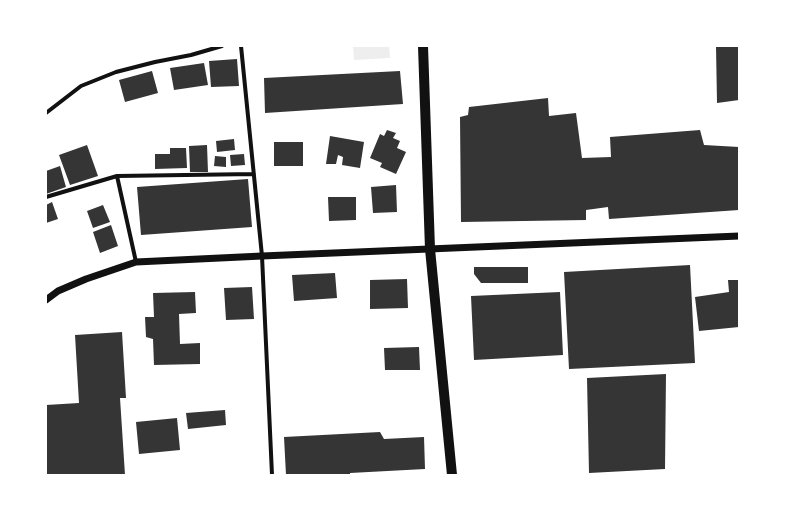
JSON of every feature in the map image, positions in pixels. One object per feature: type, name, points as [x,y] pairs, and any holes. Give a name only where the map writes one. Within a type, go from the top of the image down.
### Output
[{"type":"main road","points":[[423,46],[430,249],[452,475]]},
{"type":"street","points":[[46,113],[81,86],[116,72],[191,55],[222,46]]},
{"type":"street","points":[[241,46],[262,256],[272,475]]},
{"type":"street","points":[[46,198],[117,176],[254,174]]},
{"type":"street","points":[[117,176],[136,262]]},
{"type":"street","points":[[46,300],[58,291],[86,279],[136,262],[739,236]]},
{"type":"shaded area","points":[[353,46],[389,46],[390,58],[354,60]]},
{"type":"building","points":[[716,46],[739,46],[739,100],[717,103]]},
{"type":"building","points":[[237,59],[239,86],[211,87],[209,61]]},
{"type":"building","points":[[204,63],[208,85],[174,90],[170,68]]},
{"type":"building","points":[[152,71],[158,93],[125,102],[119,80]]},
{"type":"building","points":[[400,71],[403,104],[265,113],[264,78]]},
{"type":"building","points":[[548,98],[549,116],[576,113],[582,158],[611,157],[610,137],[700,130],[704,145],[739,147],[739,210],[609,219],[608,207],[586,210],[586,220],[461,222],[460,117],[468,115],[469,107]]},
{"type":"building","points":[[387,130],[396,133],[393,138],[400,141],[397,148],[406,152],[396,174],[380,167],[382,163],[370,158],[380,134],[384,136]]},
{"type":"building","points":[[330,136],[364,142],[360,168],[342,165],[343,157],[338,155],[336,164],[326,164]]},
{"type":"building","points":[[234,139],[235,150],[217,152],[216,141]]},
{"type":"building","points":[[274,142],[303,142],[303,166],[274,166]]},
{"type":"building","points":[[87,145],[98,176],[70,185],[59,155]]},
{"type":"building","points":[[207,145],[208,172],[190,172],[189,146]]},
{"type":"building","points":[[170,148],[186,148],[187,168],[155,169],[155,154],[170,154]]},
{"type":"building","points":[[244,154],[245,165],[231,166],[230,155]]},
{"type":"building","points":[[215,156],[226,157],[226,167],[214,166]]},
{"type":"building","points":[[60,166],[66,187],[46,194],[46,171]]},
{"type":"building","points":[[248,179],[252,227],[141,235],[137,187]]},
{"type":"building","points":[[396,185],[397,212],[373,213],[371,187]]},
{"type":"building","points":[[328,197],[356,197],[356,220],[329,221]]},
{"type":"building","points":[[52,202],[58,219],[46,223],[46,205]]},
{"type":"building","points":[[103,205],[110,222],[93,228],[87,211]]},
{"type":"building","points":[[111,225],[118,246],[100,253],[93,232]]},
{"type":"building","points":[[690,265],[695,363],[569,369],[564,272]]},
{"type":"building","points":[[474,267],[528,267],[528,283],[481,283],[474,274]]},
{"type":"building","points":[[335,273],[337,298],[294,301],[292,275]]},
{"type":"building","points":[[407,279],[408,308],[370,309],[370,280]]},
{"type":"building","points":[[728,280],[739,280],[739,327],[699,331],[695,297],[729,292]]},
{"type":"building","points":[[252,287],[254,319],[226,320],[224,288]]},
{"type":"building","points":[[195,292],[196,313],[179,314],[180,344],[200,343],[200,364],[154,365],[153,339],[146,337],[145,317],[154,317],[153,293]]},
{"type":"building","points":[[560,292],[563,355],[474,360],[471,296]]},
{"type":"building","points":[[122,332],[126,398],[120,398],[125,475],[46,475],[46,405],[79,403],[75,335]]},
{"type":"building","points":[[419,347],[420,370],[385,370],[384,348]]},
{"type":"building","points":[[666,374],[665,469],[589,473],[587,378]]},
{"type":"building","points":[[225,410],[226,425],[188,429],[186,413]]},
{"type":"building","points":[[177,418],[180,450],[139,454],[136,422]]},
{"type":"building","points":[[380,432],[384,439],[424,437],[425,469],[350,473],[350,475],[286,475],[284,437]]}]
